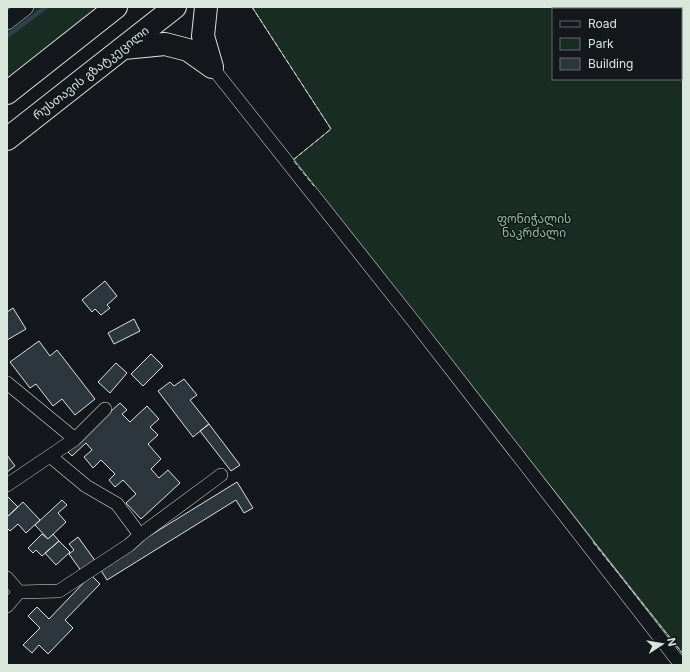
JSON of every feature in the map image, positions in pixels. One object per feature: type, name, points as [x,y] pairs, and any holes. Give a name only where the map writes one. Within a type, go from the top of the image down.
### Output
[{"type":"highway","points":[[7,93],[116,7]]},
{"type":"highway","name":"რუსთავის გზატკეცილი","points":[[7,139],[175,7]]},
{"type":"highway","points":[[206,7],[203,36],[212,67]]},
{"type":"highway","points":[[124,48],[165,44],[188,50],[212,67]]},
{"type":"street","points":[[7,21],[24,7]]},
{"type":"street","points":[[212,67],[418,327],[681,665]]},
{"type":"street","points":[[7,383],[75,439]]},
{"type":"street","points":[[7,485],[75,439],[105,410]]},
{"type":"street","points":[[50,456],[86,486],[117,504],[140,535]]},
{"type":"street","points":[[7,606],[19,592],[59,591],[129,545],[140,535],[221,475]]},
{"type":"street","points":[[7,578],[19,592]]},
{"type":"green space","points":[[35,7],[100,7],[7,79],[7,28]]},
{"type":"green space","name":"ფონიჭალის ნაკრძალი","points":[[252,7],[683,7],[683,654],[293,160],[331,129]]},
{"type":"building","points":[[105,281],[117,296],[107,305],[110,308],[101,315],[95,309],[92,312],[82,300]]},
{"type":"building","points":[[13,308],[26,329],[7,340],[7,312]]},
{"type":"building","points":[[134,319],[140,331],[114,344],[108,333]]},
{"type":"building","points":[[39,341],[50,356],[57,350],[95,399],[75,415],[62,399],[53,406],[36,384],[30,388],[10,362]]},
{"type":"building","points":[[151,354],[163,366],[143,386],[131,374]]},
{"type":"building","points":[[116,363],[127,373],[110,393],[98,382]]},
{"type":"building","points":[[184,379],[197,395],[190,400],[209,424],[193,437],[158,391],[170,382],[174,386]]},
{"type":"building","points":[[120,403],[127,410],[122,414],[130,422],[147,406],[159,419],[150,427],[158,435],[148,444],[161,459],[151,469],[159,478],[168,470],[180,483],[141,519],[126,503],[136,494],[123,480],[115,487],[109,480],[115,474],[101,460],[93,468],[84,457],[92,450],[86,443],[72,456],[67,451]]},
{"type":"building","points":[[209,424],[240,465],[231,471],[200,431]]},
{"type":"building","points":[[7,455],[15,466],[7,472]]},
{"type":"building","points":[[237,482],[253,508],[244,513],[236,500],[107,580],[99,567]]},
{"type":"building","points":[[8,497],[18,507],[7,517],[7,498]]},
{"type":"building","points":[[62,500],[67,505],[58,513],[66,522],[48,539],[35,525]]},
{"type":"building","points":[[23,502],[40,520],[26,533],[18,524],[10,531],[7,528],[7,517]]},
{"type":"building","points":[[42,534],[48,539],[53,534],[59,541],[42,556],[36,550],[33,553],[28,548]]},
{"type":"building","points":[[78,537],[96,562],[82,572],[69,554],[74,550],[69,544]]},
{"type":"building","points":[[59,541],[70,552],[56,565],[45,553]]},
{"type":"building","points":[[91,575],[100,584],[65,620],[73,628],[48,654],[39,645],[32,653],[23,645],[40,628],[28,616],[37,607],[49,619]]},
{"type":"waterway","points":[[7,36],[46,7]]},
{"type":"fence","points":[[252,7],[331,129],[293,160],[314,186]]},
{"type":"fence","points":[[593,542],[683,654]]}]
